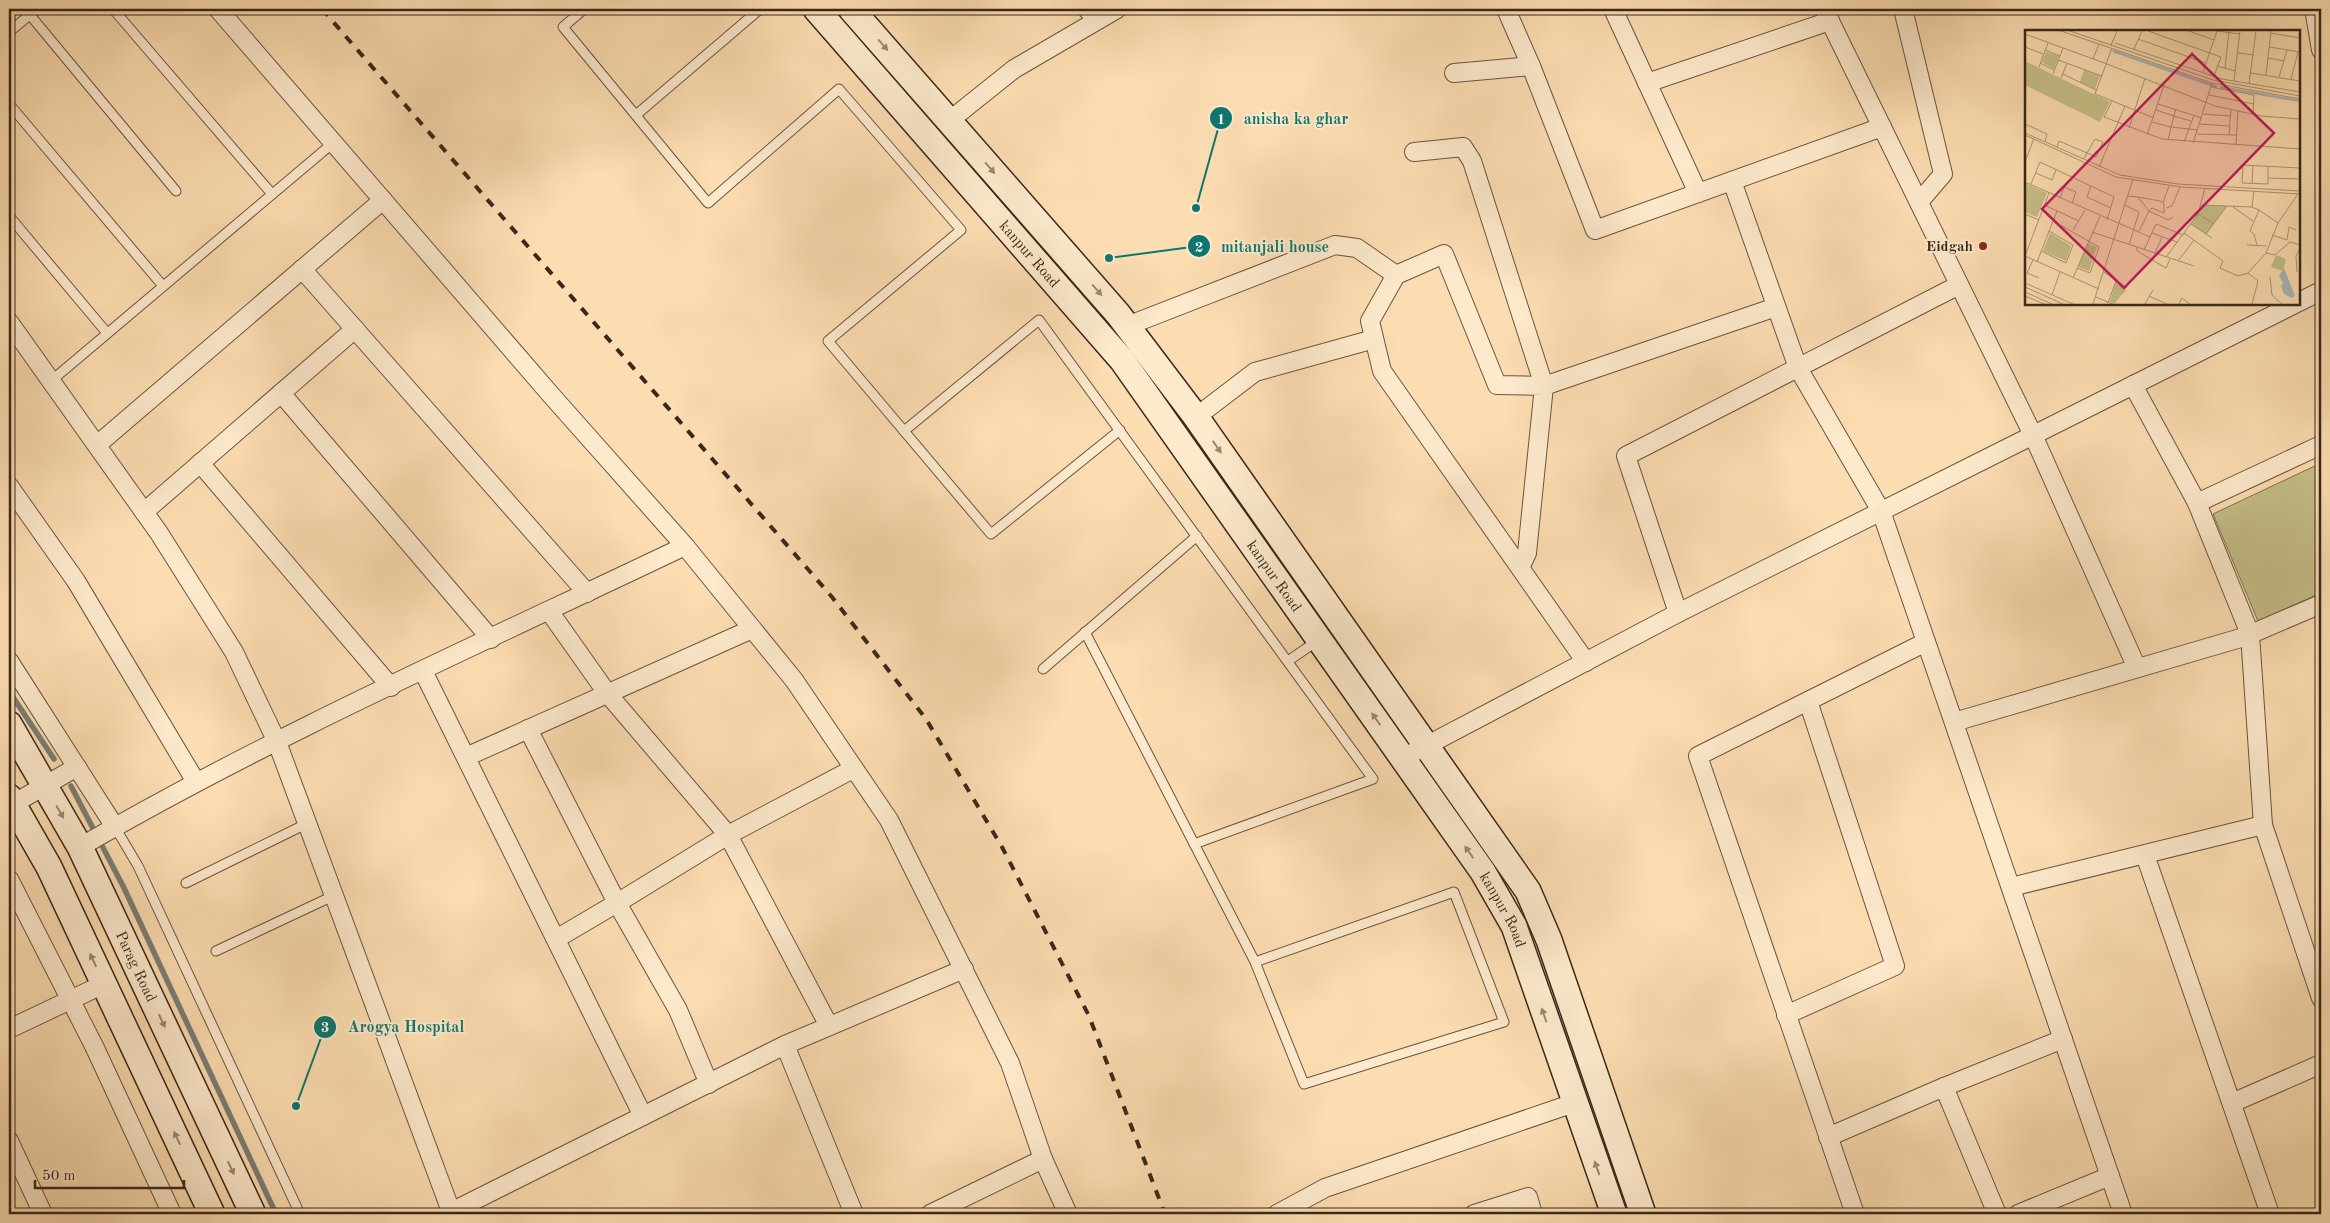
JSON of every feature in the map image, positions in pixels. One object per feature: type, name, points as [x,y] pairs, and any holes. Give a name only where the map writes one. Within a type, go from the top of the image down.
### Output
[{"type":"street","points":[[218,9],[685,546],[794,680],[889,820],[1010,1063],[1043,1158],[1068,1214]]},
{"type":"street","name":"kanpur Road","points":[[816,9],[1122,360],[1483,872],[1514,926],[1614,1214]]},
{"type":"street","points":[[851,9],[1127,326],[1196,417],[1528,891],[1549,940],[1643,1214]]},
{"type":"street","points":[[914,121],[942,113],[1014,68],[1092,14],[1117,9]]},
{"type":"street","points":[[1506,9],[1531,66],[1595,230],[1882,127]]},
{"type":"street","points":[[1613,9],[1698,193]]},
{"type":"street","points":[[1903,9],[1943,174],[1919,202]]},
{"type":"street","points":[[2314,9],[2321,50]]},
{"type":"street","points":[[1647,83],[1827,15],[2033,435],[2137,668]]},
{"type":"street","points":[[1454,73],[1531,66]]},
{"type":"street","points":[[1414,152],[1463,147],[1472,161],[1544,386],[1528,553],[1520,568]]},
{"type":"street","points":[[1732,181],[1798,368],[1881,511],[2123,1214]]},
{"type":"street","points":[[994,212],[1014,196]]},
{"type":"street","points":[[97,445],[383,200]]},
{"type":"street","points":[[1127,326],[1335,244],[1357,248],[1396,275]]},
{"type":"street","points":[[1586,662],[1382,371],[1370,321],[1396,275],[1444,254],[1497,385],[1544,386],[1776,307]]},
{"type":"street","points":[[302,270],[587,593]]},
{"type":"street","points":[[1678,613],[1626,456],[1959,285]]},
{"type":"street","points":[[2300,302],[2321,291]]},
{"type":"street","points":[[1403,758],[1678,613],[2293,305]]},
{"type":"street","points":[[9,322],[144,512],[234,652],[277,742],[452,1213],[785,1045],[964,969]]},
{"type":"street","points":[[144,512],[355,329]]},
{"type":"street","points":[[1196,417],[1256,372],[1374,339]]},
{"type":"street","points":[[2134,385],[2197,503],[2250,634],[2263,825],[2321,998]]},
{"type":"street","points":[[281,392],[491,639]]},
{"type":"street","points":[[2197,503],[2321,445]]},
{"type":"street","points":[[200,463],[391,687]]},
{"type":"street","points":[[9,486],[76,581],[196,782]]},
{"type":"street","points":[[80,847],[196,782],[685,546]]},
{"type":"street","points":[[1954,722],[2250,634],[2321,604]]},
{"type":"street","points":[[549,611],[607,693],[728,835],[829,1026]]},
{"type":"street","points":[[466,757],[752,629]]},
{"type":"street","points":[[1854,1214],[1698,756],[1926,642]]},
{"type":"street","points":[[9,661],[115,827]]},
{"type":"street","points":[[423,672],[643,1116]]},
{"type":"street","points":[[1786,1015],[1895,966],[1808,701]]},
{"type":"street","name":"Parag Road","points":[[9,724],[80,847],[253,1214]]},
{"type":"street","points":[[528,729],[617,903],[678,1010],[709,1084]]},
{"type":"street","points":[[77,767],[44,786],[11,801],[49,867],[212,1214]]},
{"type":"street","points":[[556,939],[728,835],[853,769]]},
{"type":"street","points":[[2011,887],[2263,825]]},
{"type":"street","points":[[2145,855],[2270,1214]]},
{"type":"street","points":[[10,885],[95,1048],[172,1214]]},
{"type":"street","points":[[9,1029],[104,984]]},
{"type":"street","points":[[1828,1137],[2063,1038]]},
{"type":"street","points":[[785,1045],[854,1214]]},
{"type":"street","points":[[2232,1103],[2321,1064]]},
{"type":"street","points":[[1944,1088],[1997,1214]]},
{"type":"street","points":[[1277,1214],[1325,1188],[1574,1103]]},
{"type":"street","points":[[9,1141],[43,1214]]},
{"type":"street","points":[[930,1214],[1043,1158]]},
{"type":"street","points":[[2018,1214],[2110,1176]]},
{"type":"street","points":[[1474,1214],[1528,1198],[1533,1214]]},
{"type":"lane","points":[[114,9],[272,194]]},
{"type":"lane","points":[[584,9],[563,27],[708,203],[839,89],[961,230],[828,341],[991,534],[1120,430]]},
{"type":"lane","points":[[636,115],[760,9]]},
{"type":"lane","points":[[9,32],[33,12],[176,191]]},
{"type":"lane","points":[[9,104],[163,286]]},
{"type":"lane","points":[[51,381],[333,142]]},
{"type":"lane","points":[[9,216],[107,334]]},
{"type":"lane","points":[[904,431],[1039,320],[1373,779],[1194,844]]},
{"type":"lane","points":[[1043,669],[1197,536]]},
{"type":"lane","points":[[1085,632],[1255,962],[1304,1084],[1504,1022],[1454,892],[1255,962]]},
{"type":"lane","points":[[1288,662],[1320,640]]},
{"type":"lane","points":[[186,884],[306,824]]},
{"type":"lane","points":[[115,827],[138,866],[300,1214]]},
{"type":"lane","points":[[216,951],[334,896]]},
{"type":"shaded area","points":[[2321,463],[2321,593],[2258,621],[2213,514]]},
{"type":"waterway","points":[[9,691],[54,759]]},
{"type":"waterway","points":[[71,786],[124,888],[276,1214]]},
{"type":"railway","points":[[322,9],[832,597],[926,719],[1002,847],[1089,1016],[1165,1214]]},
{"type":"place","name":"anisha ka ghar","points":[[1196,208]]},
{"type":"place","name":"Eidgah","points":[[1983,246]]},
{"type":"place","name":"mitanjali house","points":[[1109,258]]},
{"type":"place","name":"Arogya Hospital","points":[[296,1106]]}]
